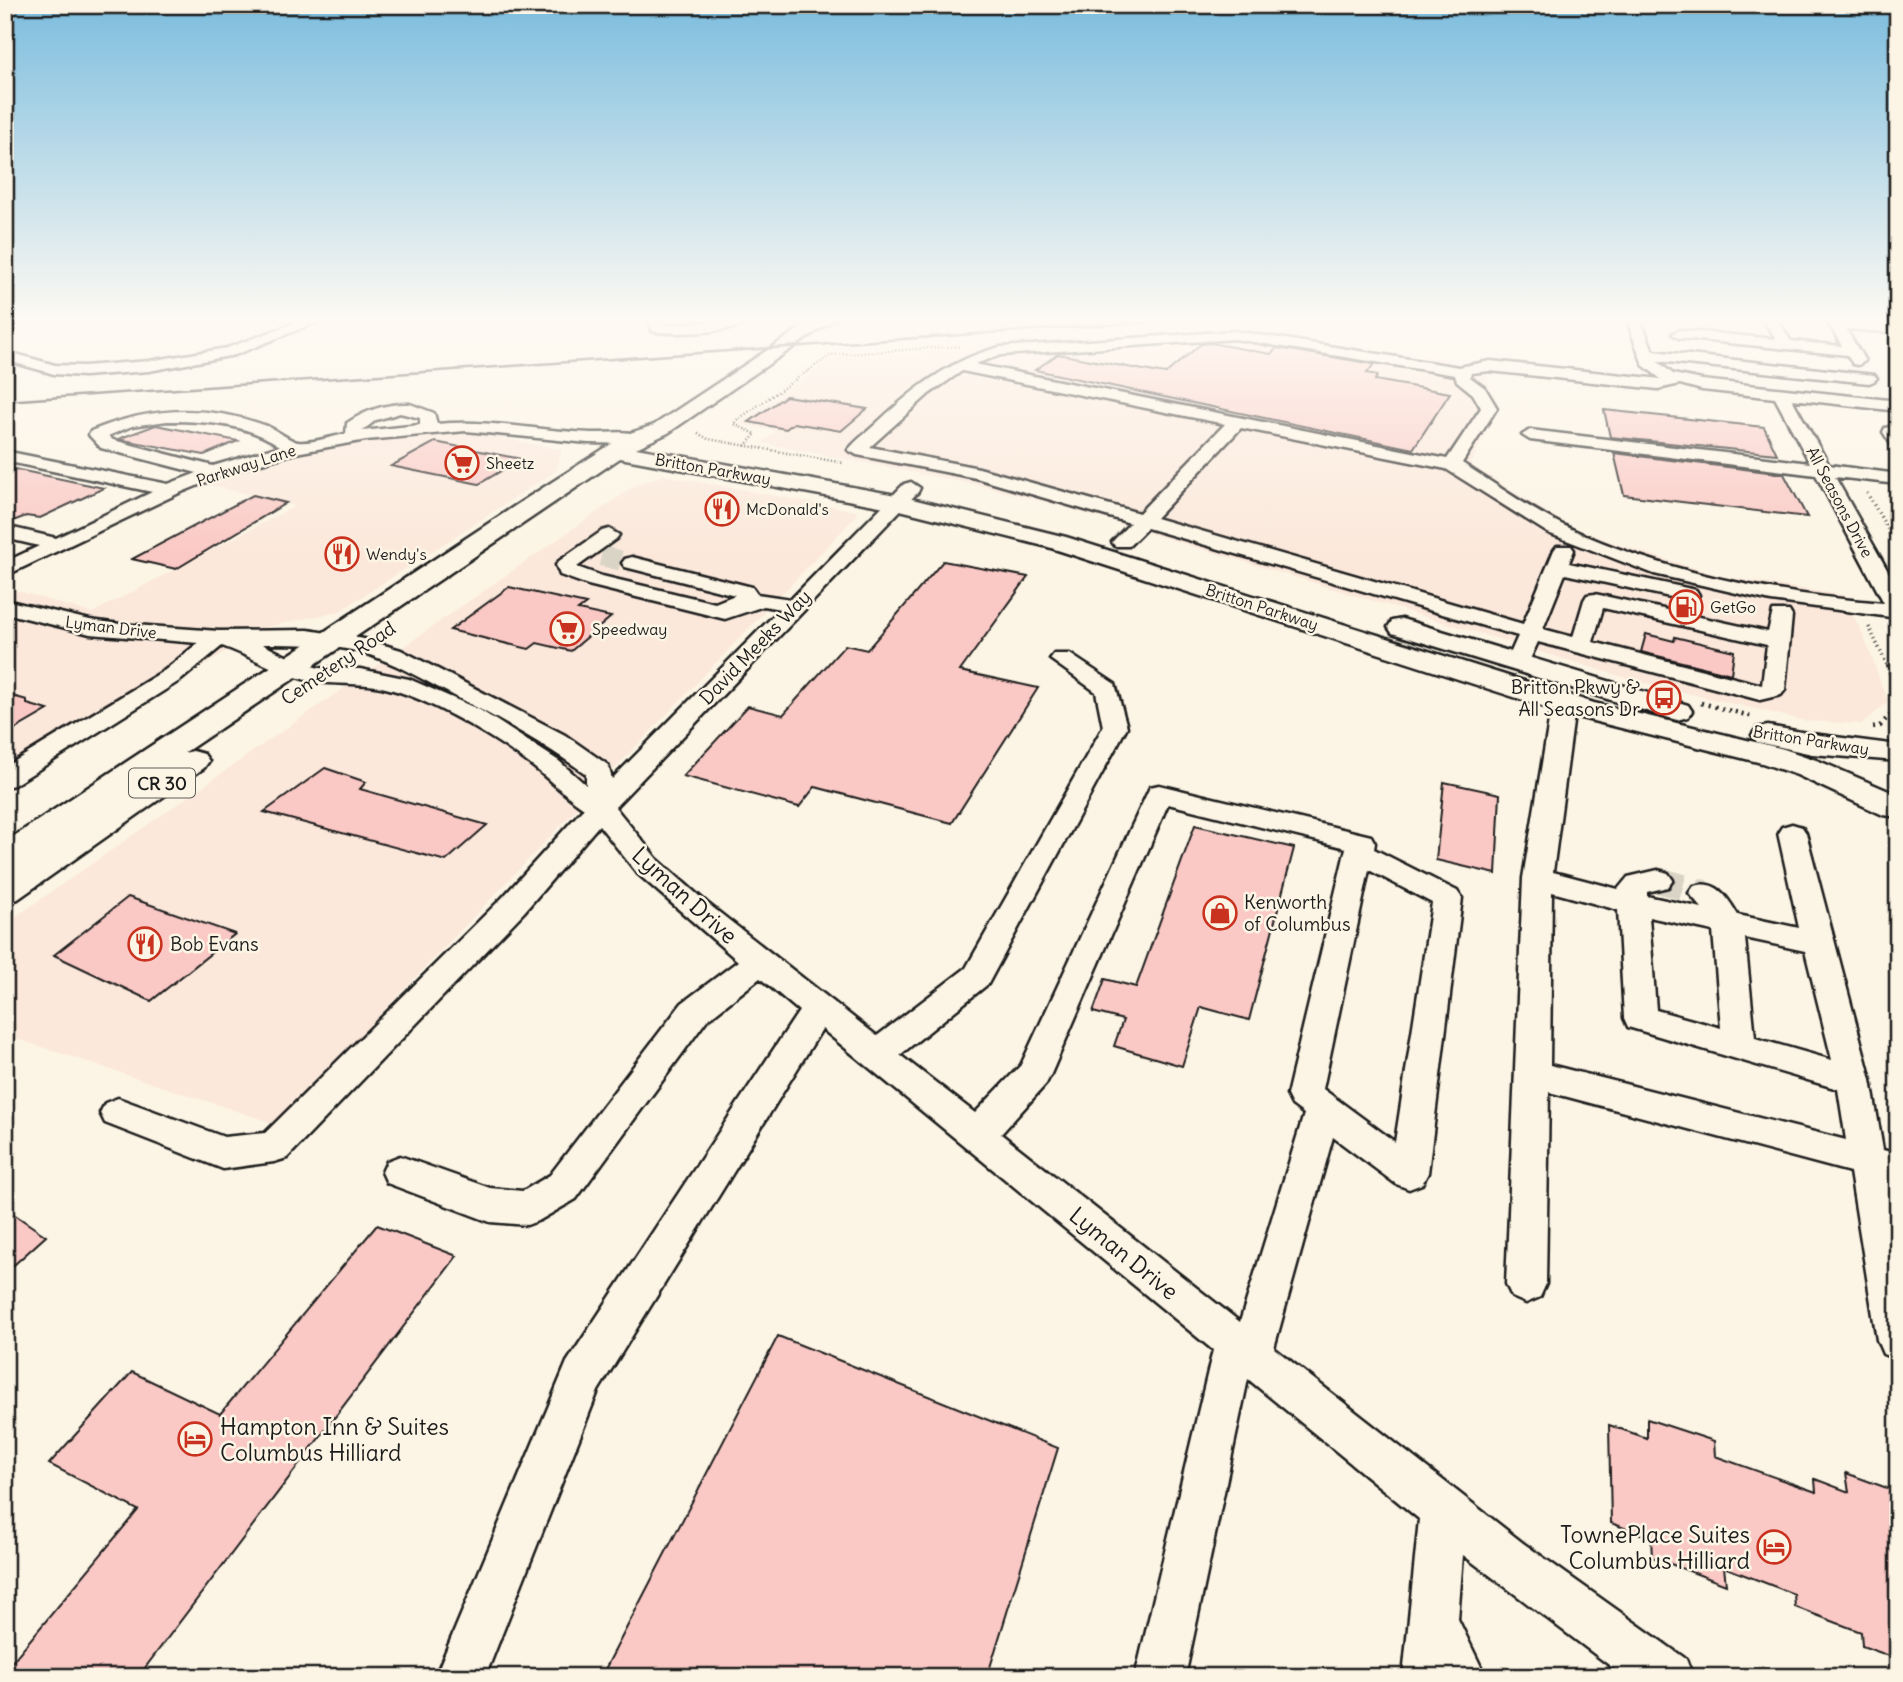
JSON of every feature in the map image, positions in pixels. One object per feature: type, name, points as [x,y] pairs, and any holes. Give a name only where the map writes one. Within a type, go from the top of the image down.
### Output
[{"type":"main road","name":"Cemetery Road","points":[[5,890],[304,671],[334,639],[711,396]]},
{"type":"main road","name":"Cemetery Road","points":[[13,853],[304,671],[364,646],[642,443]]},
{"type":"main road","name":"Britton Parkway","points":[[642,443],[1122,542],[1731,727],[1812,744],[1895,752]]},
{"type":"main road","name":"Britton Parkway","points":[[903,495],[1567,705],[1773,756],[1808,768],[1896,808]]},
{"type":"main road","points":[[1895,752],[1880,762],[1876,775],[1881,790],[1896,808]]},
{"type":"street","points":[[919,396],[858,450],[979,473],[1531,633],[1760,693],[1773,690],[1781,616]]},
{"type":"street","points":[[1111,396],[1452,465],[1555,529],[1661,570],[1690,586],[1781,616]]},
{"type":"street","points":[[1452,465],[1489,408],[1482,396]]},
{"type":"street","name":"All Seasons Drive","points":[[1783,396],[1898,610]]},
{"type":"street","points":[[1797,396],[1893,406]]},
{"type":"street","points":[[466,426],[484,411]]},
{"type":"street","points":[[215,472],[107,444],[97,435],[127,421],[209,417],[263,429],[294,448]]},
{"type":"street","points":[[1122,542],[1237,422]]},
{"type":"street","name":"Parkway Lane","points":[[10,564],[170,490],[215,472],[294,448],[355,437],[466,426],[642,443]]},
{"type":"street","points":[[1898,430],[1891,432],[1898,442]]},
{"type":"street","points":[[1530,435],[1898,479]]},
{"type":"street","points":[[5,456],[170,490]]},
{"type":"street","name":"David Meeks Way","points":[[118,1113],[223,1153],[274,1147],[513,905],[600,807],[903,495]]},
{"type":"street","points":[[5,532],[58,544]]},
{"type":"street","points":[[1518,663],[1570,535]]},
{"type":"street","points":[[603,545],[751,579],[764,590],[761,599],[749,606],[725,612],[594,581],[568,571],[566,565],[603,545]]},
{"type":"street","points":[[632,563],[736,586],[747,595],[737,604],[725,606],[692,600],[683,602]]},
{"type":"street","points":[[1557,566],[1600,576],[1861,608],[1898,610]]},
{"type":"street","points":[[1581,646],[1600,576]]},
{"type":"street","points":[[761,599],[796,606]]},
{"type":"street","points":[[1595,600],[1778,641]]},
{"type":"street","points":[[1781,616],[1806,600]]},
{"type":"street","name":"Lyman Drive","points":[[5,606],[90,627],[219,638],[334,639],[393,655],[556,740],[599,771],[600,807]]},
{"type":"street","points":[[5,779],[173,675],[219,638]]},
{"type":"street","name":"Lyman Drive","points":[[219,638],[260,651],[304,671],[360,676],[401,684],[432,696],[512,740],[600,807],[647,866],[696,910],[1550,1594],[1668,1677]]},
{"type":"street","points":[[876,1055],[977,976],[1115,727],[1107,689],[1062,659]]},
{"type":"street","points":[[1526,1284],[1538,878],[1562,715],[1567,705]]},
{"type":"street","points":[[5,751],[35,760]]},
{"type":"street","points":[[977,1135],[1034,1074],[1159,793],[1361,843],[1304,1095],[1409,1173],[1447,898],[1359,853]]},
{"type":"street","points":[[1792,833],[1854,1080],[1882,1166],[1898,1340]]},
{"type":"street","points":[[1538,878],[1632,903],[1818,943]]},
{"type":"street","points":[[1658,880],[1638,884],[1632,891],[1640,1018],[1854,1080]]},
{"type":"street","points":[[1704,893],[1715,902],[1728,924],[1740,1045]]},
{"type":"street","points":[[400,1172],[490,1205],[527,1208],[563,1187],[694,1012],[760,961]]},
{"type":"street","points":[[460,1677],[582,1377],[818,1008]]},
{"type":"street","points":[[1532,1074],[1882,1166]]},
{"type":"street","points":[[1160,1677],[1243,1349],[1323,1110]]},
{"type":"street","points":[[1428,1677],[1443,1509]]},
{"type":"street","points":[[1433,1622],[1461,1677]]},
{"type":"path","points":[[1861,608],[1890,670],[1898,700]]},
{"type":"shaded area","points":[[778,396],[1492,396],[1495,410],[1471,465],[1571,527],[1619,545],[1724,577],[1843,595],[1865,639],[1888,702],[1862,724],[1806,721],[1636,681],[1057,505],[983,486],[762,443],[775,431],[739,424]]},
{"type":"shaded area","points":[[477,433],[562,450],[556,471],[340,611],[262,628],[5,794],[5,587],[92,613],[295,506],[210,485],[261,464],[309,453],[388,438]]},
{"type":"shaded area","points":[[663,475],[857,511],[856,516],[276,1124],[5,1035],[5,924],[636,485]]},
{"type":"building","points":[[785,396],[867,409],[841,431],[794,423],[786,429],[749,422]]},
{"type":"building","points":[[1162,396],[1448,396],[1413,449]]},
{"type":"building","points":[[1604,410],[1764,427],[1777,454],[1610,437]]},
{"type":"building","points":[[156,425],[238,441],[204,455],[118,439]]},
{"type":"building","name":"Sheetz","points":[[435,442],[521,459],[479,484],[391,466]]},
{"type":"building","points":[[1614,453],[1784,474],[1807,517],[1624,495]]},
{"type":"building","points":[[5,467],[104,488],[40,518],[26,516],[5,524]]},
{"type":"building","points":[[253,495],[286,503],[176,569],[132,559]]},
{"type":"building","points":[[943,561],[1028,577],[960,671],[1038,688],[952,823],[815,787],[799,807],[683,776],[748,706],[783,715],[845,645],[867,650]]},
{"type":"building","points":[[509,587],[586,604],[578,610],[611,617],[571,651],[537,643],[529,649],[450,630]]},
{"type":"building","points":[[1646,634],[1674,641],[1675,637],[1734,651],[1731,674],[1641,652]]},
{"type":"building","points":[[5,694],[27,700],[27,704],[48,710],[5,735]]},
{"type":"building","points":[[325,768],[366,782],[360,789],[487,825],[446,861],[264,812]]},
{"type":"building","points":[[1444,782],[1500,794],[1496,874],[1436,860]]},
{"type":"building","name":"Kenworth of Columbus","points":[[1195,825],[1294,848],[1249,1020],[1201,1007],[1182,1066],[1114,1046],[1123,1020],[1093,1012],[1105,979],[1136,987]]},
{"type":"building","name":"Bob Evans","points":[[128,897],[235,934],[151,1001],[54,955]]},
{"type":"building","points":[[5,1208],[46,1236],[5,1273]]},
{"type":"building","name":"Hampton Inn & Suites Columbus Hilliard","points":[[377,1225],[457,1256],[138,1677],[5,1677],[5,1670],[138,1510],[49,1464],[132,1372],[220,1414]]},
{"type":"building","points":[[778,1336],[1058,1448],[987,1677],[601,1677]]},
{"type":"building","name":"TownePlace Suites Columbus Hilliard","points":[[1647,1419],[1714,1441],[1715,1456],[1816,1492],[1815,1479],[1849,1492],[1846,1473],[1898,1492],[1898,1659],[1862,1646],[1861,1632],[1795,1607],[1794,1594],[1724,1567],[1726,1585],[1652,1557],[1651,1538],[1611,1523],[1609,1425],[1647,1438]]},
{"type":"tunnel","points":[[601,556],[632,563]]},
{"type":"tunnel","points":[[1658,880],[1704,893]]},
{"type":"railway","points":[[5,401],[70,396]]},
{"type":"place","name":"Sheetz","points":[[462,463]]},
{"type":"place","name":"McDonald's","points":[[722,509]]},
{"type":"place","name":"Wendy's","points":[[342,554]]},
{"type":"place","name":"GetGo","points":[[1686,607]]},
{"type":"place","name":"Speedway","points":[[567,629]]},
{"type":"place","name":"Britton Pkwy & All Seasons Dr","points":[[1664,698]]},
{"type":"place","name":"Kenworth of Columbus","points":[[1220,913]]},
{"type":"place","name":"Bob Evans","points":[[145,944]]},
{"type":"place","name":"Hampton Inn & Suites Columbus Hilliard","points":[[195,1439]]},
{"type":"place","name":"TownePlace Suites Columbus Hilliard","points":[[1774,1547]]}]
